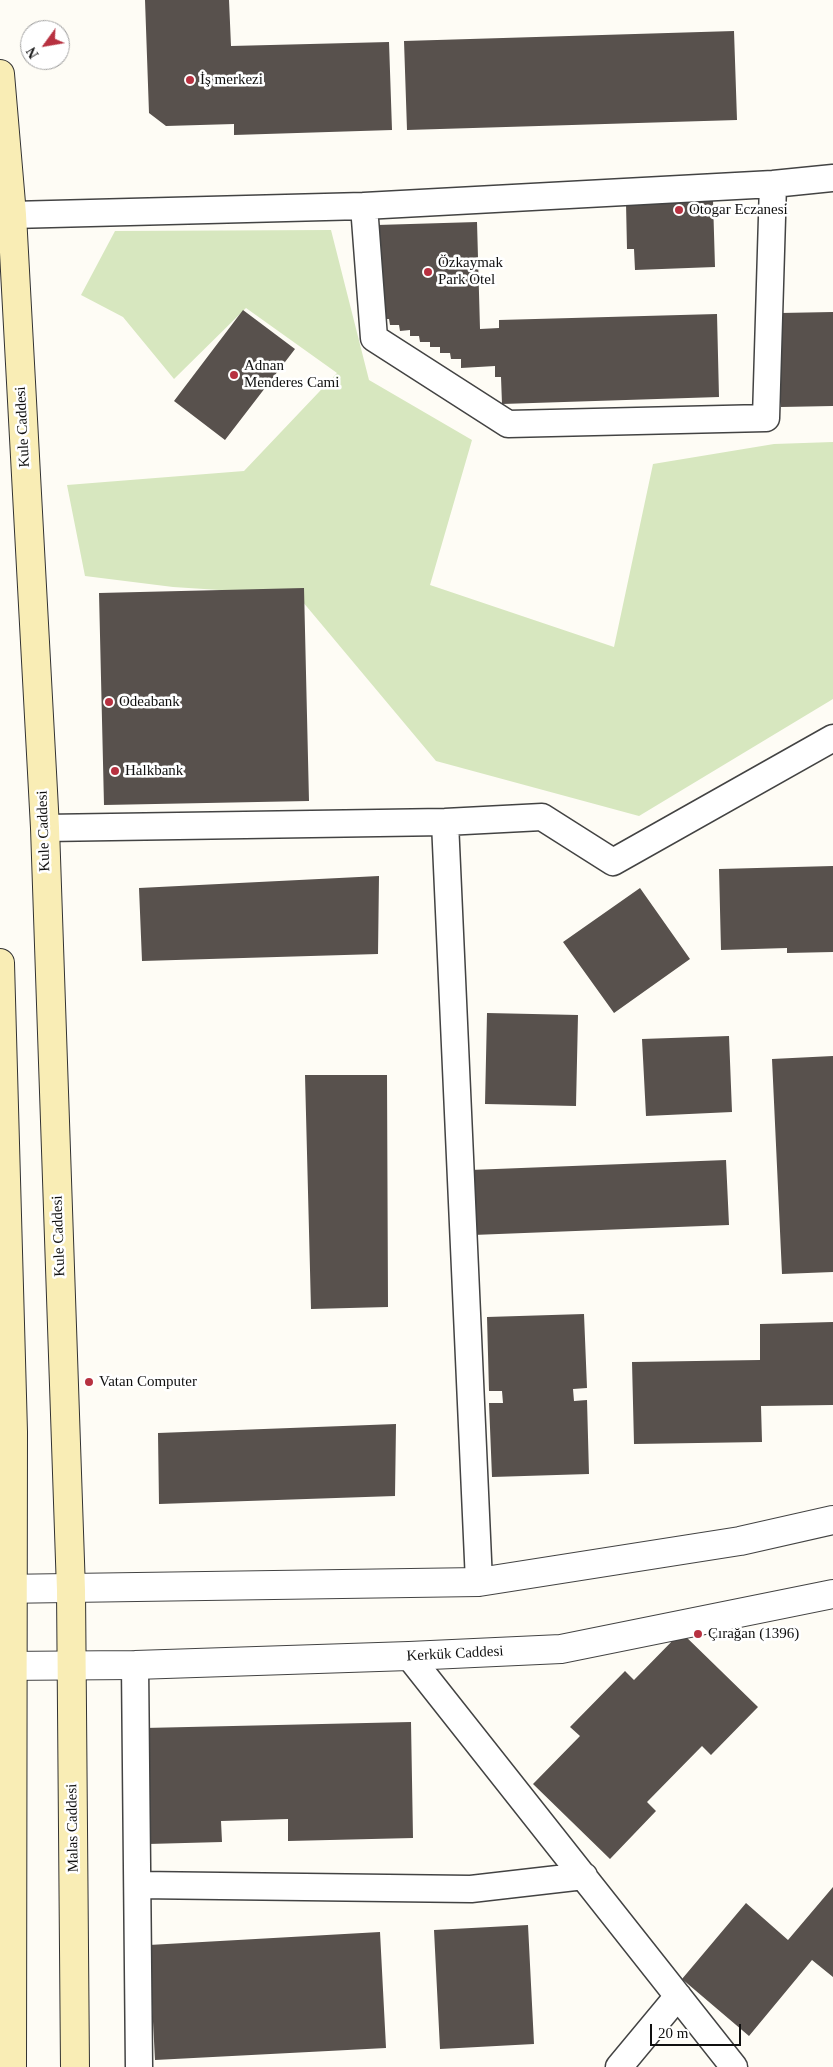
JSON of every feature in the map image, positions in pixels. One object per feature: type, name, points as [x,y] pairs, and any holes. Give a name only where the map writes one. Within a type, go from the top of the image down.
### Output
[{"type":"main road","name":"Kule Caddesi","points":[[0,74],[12,215],[45,828],[71,1590]]},
{"type":"main road","points":[[0,963],[13,1432],[6,1666],[12,2067]]},
{"type":"main road","points":[[0,1457],[13,1432]]},
{"type":"main road","name":"Malas Caddesi","points":[[71,1590],[76,2067]]},
{"type":"street","points":[[12,215],[364,206],[774,184],[833,178]]},
{"type":"street","points":[[364,206],[374,338],[508,424],[766,418],[774,184]]},
{"type":"street","points":[[45,828],[445,822],[542,817],[613,862],[833,738]]},
{"type":"street","points":[[445,822],[479,1582]]},
{"type":"street","points":[[7,1589],[71,1590],[479,1582],[740,1541],[833,1520]]},
{"type":"street","name":"Kerkük Caddesi","points":[[6,1666],[134,1665],[409,1656],[561,1648],[833,1594]]},
{"type":"street","points":[[409,1656],[734,2067]]},
{"type":"street","points":[[134,1665],[139,2067]]},
{"type":"street","points":[[138,1885],[471,1889],[584,1876]]},
{"type":"street","points":[[619,2067],[678,1996]]},
{"type":"green space","points":[[331,230],[369,380],[472,440],[430,585],[614,647],[653,464],[774,444],[833,442],[833,699],[639,816],[436,761],[297,595],[173,587],[85,576],[67,485],[244,471],[337,373],[246,308],[174,379],[123,317],[81,295],[115,231]]},
{"type":"building","points":[[145,0],[229,0],[231,46],[389,42],[392,130],[234,135],[234,124],[166,126],[149,113]]},
{"type":"building","points":[[734,31],[737,120],[407,130],[404,41]]},
{"type":"building","points":[[713,200],[715,267],[635,270],[634,249],[627,249],[626,203]]},
{"type":"building","points":[[477,222],[480,329],[499,328],[499,320],[717,314],[719,397],[502,404],[501,377],[495,377],[495,366],[461,368],[461,359],[451,359],[450,353],[440,353],[440,347],[430,347],[430,342],[420,342],[419,336],[410,336],[410,330],[400,331],[399,325],[390,325],[389,319],[379,319],[377,225]]},
{"type":"building","name":"Adnan Menderes Cami","points":[[243,310],[295,349],[225,440],[174,401]]},
{"type":"building","points":[[833,312],[833,406],[781,407],[780,313]]},
{"type":"building","points":[[304,588],[309,801],[104,805],[99,593]]},
{"type":"building","points":[[833,866],[833,952],[787,953],[787,948],[721,950],[719,869]]},
{"type":"building","points":[[379,876],[378,954],[142,961],[139,888]]},
{"type":"building","points":[[640,888],[690,959],[614,1013],[563,942]]},
{"type":"building","points":[[487,1013],[578,1015],[576,1106],[485,1104]]},
{"type":"building","points":[[729,1036],[732,1112],[646,1116],[642,1039]]},
{"type":"building","points":[[833,1056],[833,1272],[782,1274],[772,1059]]},
{"type":"building","points":[[305,1075],[387,1075],[388,1307],[311,1309]]},
{"type":"building","points":[[726,1160],[729,1225],[473,1235],[470,1170]]},
{"type":"building","points":[[584,1314],[587,1388],[573,1389],[574,1401],[587,1400],[589,1474],[492,1477],[489,1403],[503,1403],[502,1391],[489,1391],[487,1317]]},
{"type":"building","points":[[833,1322],[833,1405],[761,1406],[762,1442],[634,1444],[632,1362],[760,1360],[760,1324]]},
{"type":"building","points":[[396,1424],[395,1496],[159,1504],[158,1433]]},
{"type":"building","points":[[681,1632],[758,1707],[711,1755],[702,1746],[647,1802],[656,1811],[610,1859],[533,1784],[580,1736],[570,1727],[625,1671],[634,1680]]},
{"type":"building","points":[[411,1722],[413,1838],[288,1841],[288,1819],[221,1821],[222,1842],[148,1844],[144,1728]]},
{"type":"building","points":[[833,1887],[833,1977],[812,1960],[749,2036],[682,1979],[746,1903],[788,1940]]},
{"type":"building","points":[[528,1925],[534,2044],[440,2049],[434,1930]]},
{"type":"building","points":[[380,1932],[386,2048],[155,2060],[149,1945]]},
{"type":"place","name":"İş merkezi","points":[[190,80]]},
{"type":"place","name":"Otogar Eczanesi","points":[[679,210]]},
{"type":"place","name":"Özkaymak Park Otel","points":[[428,272]]},
{"type":"place","name":"Adnan Menderes Cami","points":[[234,375]]},
{"type":"place","name":"Odeabank","points":[[109,702]]},
{"type":"place","name":"Halkbank","points":[[115,771]]},
{"type":"place","name":"Vatan Computer","points":[[89,1382]]},
{"type":"place","name":"Çırağan (1396)","points":[[698,1634]]}]
